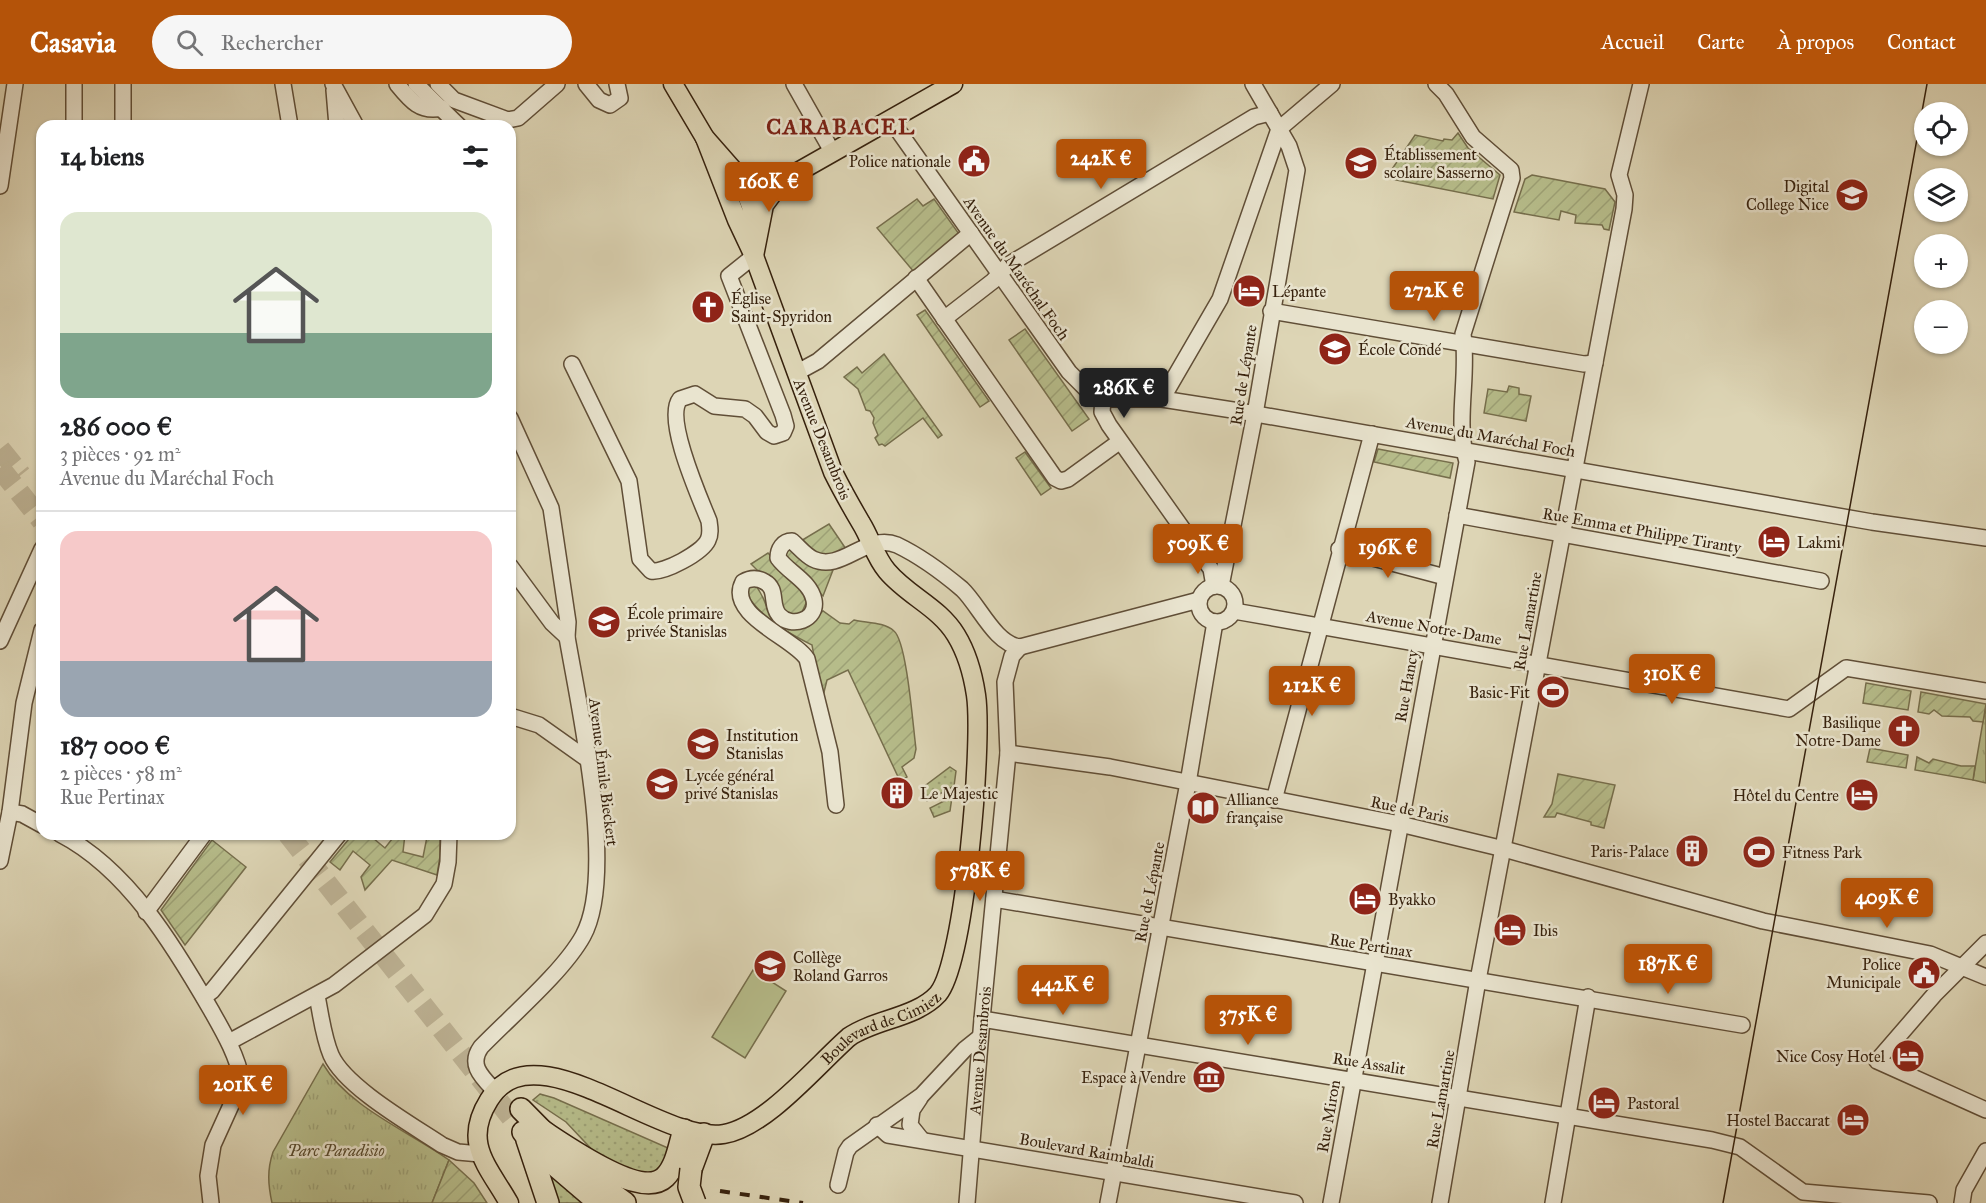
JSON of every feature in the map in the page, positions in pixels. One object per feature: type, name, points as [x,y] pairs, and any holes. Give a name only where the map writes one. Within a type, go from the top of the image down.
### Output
[{"type":"highway","points":[[516,1113],[551,1162],[599,1203]]},
{"type":"highway","points":[[531,1131],[629,1180],[645,1184],[658,1181],[670,1170],[694,1132]]},
{"type":"highway","points":[[531,1131],[548,1203]]},
{"type":"highway","points":[[531,1131],[625,1203]]},
{"type":"highway","points":[[694,1132],[689,1187],[694,1203]]},
{"type":"main road","points":[[673,84],[705,138],[736,220],[754,256]]},
{"type":"main road","points":[[754,256],[761,218],[769,198],[783,181],[891,119],[941,87]]},
{"type":"main road","points":[[705,138],[741,179],[751,206],[754,256]]},
{"type":"main road","points":[[741,179],[783,181]]},
{"type":"main road","name":"Avenue Desambrois","points":[[754,256],[837,480],[871,543]]},
{"type":"main road","name":"Boulevard de Cimiez","points":[[694,1132],[722,1134],[749,1126],[864,1026],[925,1004],[937,994],[952,967],[965,883],[977,764],[976,697],[973,678],[958,637],[949,624],[887,571],[871,543]]},
{"type":"main road","points":[[510,1203],[480,1154],[477,1137],[479,1122],[495,1091],[518,1077],[550,1075],[588,1088],[694,1132]]},
{"type":"street","points":[[0,186],[15,84]]},
{"type":"street","points":[[74,84],[74,120]]},
{"type":"street","points":[[123,84],[123,120]]},
{"type":"street","points":[[283,84],[289,120]]},
{"type":"street","points":[[334,84],[337,120]]},
{"type":"street","points":[[334,84],[353,120]]},
{"type":"street","points":[[398,84],[412,103],[429,111],[442,108]]},
{"type":"street","points":[[416,84],[453,120]]},
{"type":"street","points":[[438,84],[454,100],[508,120],[518,118],[557,84]]},
{"type":"street","points":[[586,84],[598,100],[610,105],[620,98],[617,84]]},
{"type":"street","points":[[794,84],[833,153]]},
{"type":"street","name":"Rue Hancy","points":[[1400,824],[1467,462],[1463,450],[1465,344],[1463,334],[1512,178],[1511,170],[1473,137],[1436,84]]},
{"type":"street","name":"Rue Lamartine","points":[[1440,1203],[1478,980],[1625,202],[1619,175],[1641,84]]},
{"type":"street","points":[[1162,399],[1220,299],[1279,129],[1329,86]]},
{"type":"street","points":[[1255,87],[1279,129]]},
{"type":"street","points":[[944,319],[1008,265],[1254,117],[1270,113]]},
{"type":"street","name":"Avenue du Maréchal Foch","points":[[891,119],[1069,372],[1102,399],[1162,399],[1872,522],[1986,538]]},
{"type":"street","name":"Rue de Lépante","points":[[1218,586],[1255,414],[1297,170],[1295,158],[1279,129]]},
{"type":"street","points":[[796,373],[818,362],[971,233]]},
{"type":"street","points":[[572,364],[629,481],[642,562],[651,571],[663,571],[699,550],[706,544],[710,534],[709,521],[680,444],[674,410],[678,402],[689,394],[698,395],[714,406],[746,409],[770,435],[779,436],[785,431],[783,415],[729,276],[754,256]]},
{"type":"street","points":[[916,278],[1058,480],[1068,479],[1119,442]]},
{"type":"street","points":[[1271,311],[1584,364],[1596,363]]},
{"type":"street","points":[[1102,399],[1102,412],[1119,442],[1211,569],[1218,586],[1235,598],[1234,611],[1226,620],[1215,622],[1204,617],[1199,600],[1204,591],[1218,586]]},
{"type":"street","name":"Avenue Émile Bieckert","points":[[495,1091],[476,1069],[477,1052],[566,960],[585,933],[594,906],[598,879],[587,759],[567,637],[568,622],[551,508],[516,431]]},
{"type":"street","points":[[1274,800],[1339,549],[1372,434]]},
{"type":"street","name":"Rue Emma et Philippe Tiranty","points":[[1457,515],[1821,581]]},
{"type":"street","points":[[836,805],[830,752],[807,659],[801,649],[757,620],[743,603],[740,589],[743,582],[750,579],[767,583],[772,589],[774,607],[779,616],[796,623],[804,621],[812,613],[815,603],[804,581],[778,558],[778,551],[782,545],[792,541],[814,560],[825,562],[834,561],[871,543]]},
{"type":"street","name":"Avenue Desambrois","points":[[871,543],[899,546],[944,574],[963,591],[1009,643],[1020,647],[1012,656],[1005,682]]},
{"type":"street","points":[[1339,549],[1445,578]]},
{"type":"street","points":[[0,641],[36,562]]},
{"type":"street","points":[[516,574],[552,624],[567,637]]},
{"type":"street","points":[[1020,647],[1199,600]]},
{"type":"street","name":"Avenue Notre-Dame","points":[[1234,611],[1432,644],[1789,709],[1846,668],[1986,691]]},
{"type":"street","name":"Rue de Lépante","points":[[1108,1203],[1188,783],[1215,622]]},
{"type":"street","name":"Avenue Desambrois","points":[[967,1203],[980,1037],[1008,753],[1005,682],[1000,650],[992,626]]},
{"type":"street","points":[[0,861],[10,812],[24,703],[36,654]]},
{"type":"street","points":[[516,718],[539,725],[587,759]]},
{"type":"street","name":"Rue de Paris","points":[[1008,753],[1110,767],[1400,824],[1504,849],[1797,929],[1930,954],[1986,977]]},
{"type":"street","points":[[10,812],[22,814],[36,822]]},
{"type":"street","name":"Rue Miron","points":[[1331,1203],[1400,824]]},
{"type":"street","points":[[73,840],[105,867],[146,912],[204,997],[229,1042],[242,1081],[213,1145],[208,1176],[211,1203]]},
{"type":"street","points":[[146,912],[200,840]]},
{"type":"street","points":[[204,997],[334,840]]},
{"type":"street","points":[[229,1042],[317,996],[396,939],[425,915],[444,884],[449,840]]},
{"type":"street","name":"Rue Pertinax","points":[[994,899],[1160,929],[1588,997],[1742,1025]]},
{"type":"street","points":[[1986,943],[1965,968],[1935,995],[1877,1061],[1986,1110]]},
{"type":"street","points":[[317,996],[323,1030],[332,1056],[348,1077],[442,1145],[458,1152],[480,1154]]},
{"type":"street","points":[[1553,1203],[1588,997]]},
{"type":"street","name":"Rue Assalit","points":[[982,1019],[1458,1096],[1712,1140],[1740,1148],[1803,1192],[1929,1203]]},
{"type":"street","points":[[838,1185],[846,1152],[877,1125],[922,1095],[965,1049],[980,1037]]},
{"type":"street","points":[[922,1095],[910,1116],[910,1125],[922,1140]]},
{"type":"street","name":"Boulevard Raimbaldi","points":[[877,1125],[888,1135],[1295,1203]]},
{"type":"street","points":[[1962,1203],[1964,1190],[1986,1151]]},
{"type":"green space","points":[[1458,133],[1468,148],[1500,175],[1493,199],[1386,178],[1415,135],[1443,141],[1444,139],[1452,140]]},
{"type":"green space","points":[[1532,175],[1605,189],[1615,202],[1609,230],[1604,229],[1602,225],[1575,223],[1576,215],[1561,211],[1559,220],[1514,212],[1525,179]]},
{"type":"green space","points":[[917,199],[923,206],[934,199],[959,234],[914,272],[877,228]]},
{"type":"green space","points":[[925,310],[989,401],[980,407],[917,315]]},
{"type":"green space","points":[[1025,329],[1089,419],[1072,431],[1009,340]]},
{"type":"green space","points":[[884,354],[942,435],[938,438],[923,418],[885,446],[879,445],[875,438],[878,435],[873,423],[874,418],[870,411],[866,410],[858,389],[844,377],[857,367],[862,373]]},
{"type":"green space","points":[[1509,386],[1519,388],[1519,394],[1531,396],[1526,421],[1484,413],[1488,389],[1507,392]]},
{"type":"green space","points":[[1378,449],[1453,463],[1450,478],[1374,462]]},
{"type":"green space","points":[[1025,452],[1051,488],[1041,495],[1016,458]]},
{"type":"green space","points":[[829,524],[846,549],[826,558],[799,542]]},
{"type":"green space","points":[[791,545],[807,562],[833,570],[823,596],[780,554]]},
{"type":"green space","points":[[768,553],[803,590],[807,601],[802,612],[796,616],[784,612],[775,588],[751,564]]},
{"type":"green space","points":[[749,585],[755,585],[775,621],[791,629],[823,611],[840,623],[849,624],[854,620],[880,624],[894,631],[899,638],[906,667],[916,749],[914,758],[902,767],[907,777],[900,781],[848,670],[827,680],[822,700],[812,645],[765,616],[744,589]]},
{"type":"green space","points":[[1866,683],[1911,691],[1908,710],[1863,703]]},
{"type":"green space","points":[[1921,692],[1986,704],[1983,722],[1973,721],[1970,717],[1942,716],[1934,710],[1929,714],[1918,712]]},
{"type":"green space","points":[[1986,704],[1986,783],[1973,780]]},
{"type":"green space","points":[[1870,748],[1908,755],[1906,768],[1867,762]]},
{"type":"green space","points":[[1917,757],[1929,763],[1933,759],[1961,766],[1975,766],[1973,780],[1915,770]]},
{"type":"green space","points":[[950,767],[956,771],[954,786],[927,801],[922,791],[926,785]]},
{"type":"green space","points":[[1558,774],[1615,785],[1604,828],[1557,813],[1555,817],[1544,817],[1552,804]]},
{"type":"green space","points":[[952,797],[950,811],[934,817],[930,808]]},
{"type":"green space","points":[[212,840],[246,867],[185,945],[161,910]]},
{"type":"green space","points":[[348,840],[375,840],[385,848],[391,840],[404,840],[403,852],[423,857],[426,840],[440,840],[437,875],[392,860],[365,890],[361,877],[370,865],[353,851],[340,870],[330,862]]},
{"type":"green space","points":[[753,970],[786,991],[745,1058],[712,1037]]},
{"type":"green space","name":"Parc Paradisio","points":[[323,1064],[334,1079],[364,1106],[449,1160],[432,1203],[272,1203],[269,1177],[273,1152]]},
{"type":"green space","points":[[540,1094],[668,1148],[669,1161],[654,1178],[600,1158],[566,1122],[533,1100]]},
{"type":"green space","points":[[449,1160],[474,1183],[487,1203],[432,1203]]},
{"type":"green space","points":[[543,1167],[585,1203],[558,1203]]},
{"type":"tunnel","points":[[0,449],[21,475]]},
{"type":"tunnel","points":[[0,468],[36,513]]},
{"type":"tunnel","points":[[293,840],[511,1117]]},
{"type":"tram line","points":[[1723,1203],[1927,84]]},
{"type":"railway","points":[[720,1191],[803,1203]]},
{"type":"place","name":"Police nationale","points":[[974,161]]},
{"type":"place","name":"Établissement scolaire Sasserno","points":[[1361,163]]},
{"type":"place","name":"Digital College Nice","points":[[1852,195]]},
{"type":"place","name":"Lépante","points":[[1249,291]]},
{"type":"place","name":"Église Saint-Spyridon","points":[[708,307]]},
{"type":"place","name":"École Condé","points":[[1335,349]]},
{"type":"place","name":"Lakmi","points":[[1774,542]]},
{"type":"place","name":"École primaire privée Stanislas","points":[[604,622]]},
{"type":"place","name":"Basic-Fit","points":[[1553,692]]},
{"type":"place","name":"Basilique Notre-Dame","points":[[1904,731]]},
{"type":"place","name":"Institution Stanislas","points":[[703,744]]},
{"type":"place","name":"Lycée général privé Stanislas","points":[[662,784]]},
{"type":"place","name":"Le Majestic","points":[[897,793]]},
{"type":"place","name":"Hôtel du Centre","points":[[1862,795]]},
{"type":"place","name":"Alliance française","points":[[1203,808]]},
{"type":"place","name":"Paris-Palace","points":[[1692,851]]},
{"type":"place","name":"Fitness Park","points":[[1759,852]]},
{"type":"place","name":"Byakko","points":[[1365,899]]},
{"type":"place","name":"Ibis","points":[[1510,930]]},
{"type":"place","name":"Collège Roland Garros","points":[[770,966]]},
{"type":"place","name":"Police Municipale","points":[[1924,973]]},
{"type":"place","name":"Nice Cosy Hotel","points":[[1908,1056]]},
{"type":"place","name":"Espace à Vendre","points":[[1209,1077]]},
{"type":"place","name":"Pastoral","points":[[1604,1103]]},
{"type":"place","name":"Hostel Baccarat","points":[[1853,1120]]},
{"type":"district","name":"CARABACEL","points":[[841,126]]}]
